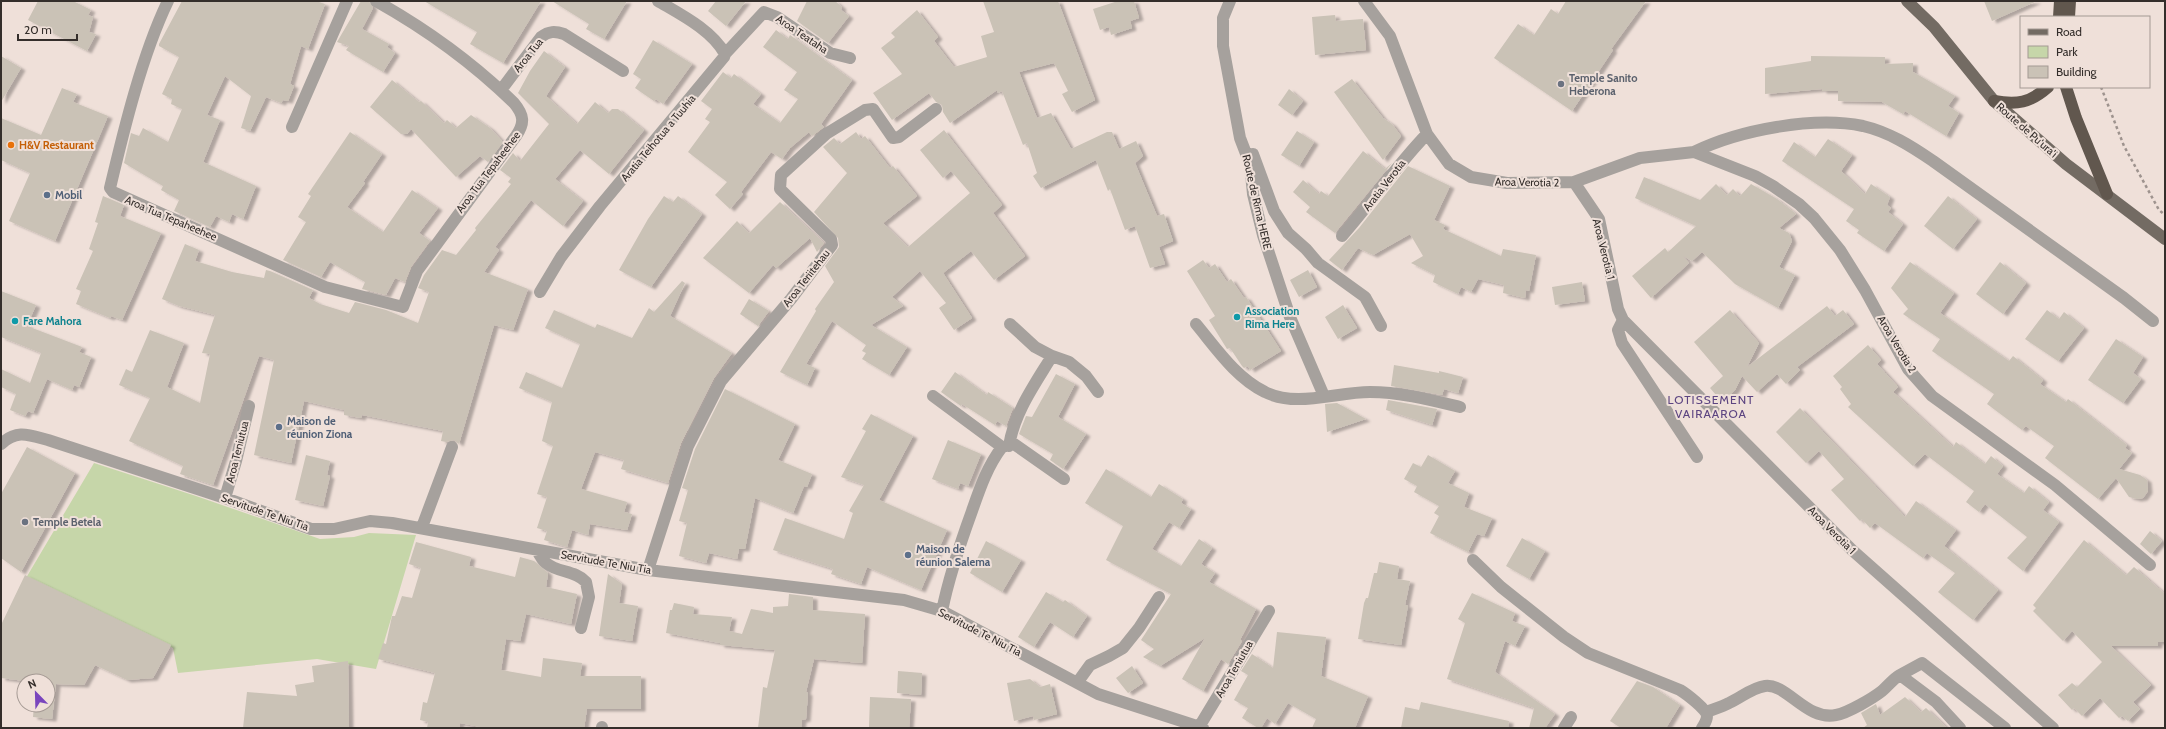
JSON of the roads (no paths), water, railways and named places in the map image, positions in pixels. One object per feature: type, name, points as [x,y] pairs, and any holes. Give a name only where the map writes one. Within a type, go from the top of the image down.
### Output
[{"type":"highway","points":[[2059,16],[2060,1]]},
{"type":"highway","points":[[2069,16],[2070,1]]},
{"type":"highway","points":[[1994,101],[2013,104],[2023,102],[2040,94],[2047,88]]},
{"type":"highway","points":[[2066,88],[2076,118],[2107,194]]},
{"type":"main road","name":"Route de Pu'ura'i","points":[[1907,1],[1934,27],[1994,101],[2039,142],[2165,239]]},
{"type":"street","name":"Aroa Tua Tepaheehee","points":[[168,1],[142,70],[110,188],[116,194],[172,217],[325,287],[403,307],[417,271],[522,126],[523,119],[520,111],[501,90],[428,33],[376,1]]},
{"type":"street","points":[[292,127],[347,1]]},
{"type":"street","points":[[658,1],[698,26],[725,54]]},
{"type":"street","name":"Route de Rima HERE","points":[[1230,1],[1224,18],[1223,46],[1240,138],[1250,164],[1253,194],[1276,276],[1290,316],[1324,396]]},
{"type":"street","name":"Aroa Verotia 2","points":[[1364,1],[1390,36],[1427,134],[1449,164],[1471,177],[1507,183],[1574,182],[1640,158],[1694,152],[1716,141],[1769,128],[1833,124],[1862,126],[1877,130],[1911,146],[1933,160],[2124,298],[2153,321]]},
{"type":"street","name":"Aroa Teataha","points":[[725,54],[764,12],[769,12],[830,54],[850,58]]},
{"type":"street","name":"Aroa Tua","points":[[501,90],[541,37],[545,34],[556,31],[564,34],[623,71]]},
{"type":"street","name":"Aratia Teihotua a Tuuhia","points":[[540,292],[561,257],[600,206],[704,84],[725,54]]},
{"type":"street","name":"Aroa Teriitehau","points":[[648,570],[688,446],[721,381],[790,299],[832,245],[833,240],[780,189],[781,175],[826,134],[865,110],[873,109],[893,138],[899,137],[936,109]]},
{"type":"street","name":"Aratia Verotia","points":[[1342,236],[1408,154],[1427,134]]},
{"type":"street","points":[[1240,138],[1251,149],[1274,211],[1288,233],[1306,249],[1318,263],[1365,297],[1381,326]]},
{"type":"street","name":"Aroa Verotia 2","points":[[1694,152],[1755,176],[1773,186],[1799,204],[1814,218],[1840,250],[1865,290],[1908,369],[1932,396],[2055,485],[2150,565]]},
{"type":"street","name":"Aroa Verotia 1","points":[[1574,182],[1598,219],[1618,309],[1623,320],[1880,577],[1939,626],[2053,728]]},
{"type":"street","name":"Aroa Verotia 1","points":[[1623,320],[1618,330],[1622,343],[1697,457]]},
{"type":"street","points":[[1010,324],[1035,347],[1052,356],[1069,362],[1086,376],[1098,392]]},
{"type":"street","points":[[1196,324],[1233,368],[1251,384],[1265,393],[1285,399],[1308,399],[1324,396],[1371,392],[1430,399],[1460,408]]},
{"type":"street","points":[[942,611],[948,579],[956,554],[987,471],[1006,447],[1029,394],[1052,356]]},
{"type":"street","points":[[933,396],[1006,447]]},
{"type":"street","name":"Aroa Teniutua","points":[[225,498],[236,461],[249,406]]},
{"type":"street","name":"Servitude Te Niu Tia","points":[[1,444],[10,436],[19,434],[30,435],[225,498],[311,529],[334,529],[370,521],[422,527],[648,570],[904,600],[942,611],[1098,694],[1201,727]]},
{"type":"street","points":[[1006,447],[1014,444],[1064,479]]},
{"type":"street","points":[[422,527],[452,447]]},
{"type":"street","points":[[537,550],[544,562],[550,566],[575,574],[586,582],[589,597],[581,628]]},
{"type":"street","points":[[1473,560],[1501,587],[1564,637],[1588,653],[1680,690],[1706,712],[1707,716],[1702,728]]},
{"type":"street","points":[[1077,683],[1090,665],[1123,648],[1139,628],[1159,597]]},
{"type":"street","name":"Aroa Teniutua","points":[[1201,727],[1269,611]]},
{"type":"street","points":[[1706,712],[1729,703],[1754,689],[1766,686],[1775,688],[1808,711],[1819,714],[1836,715],[1881,691],[1893,679],[1922,663],[2004,728]]},
{"type":"street","points":[[1900,675],[1936,702],[1960,728]]},
{"type":"street","points":[[1564,728],[1571,717]]},
{"type":"place","name":"Temple Sanito Heberona","points":[[1561,84]]},
{"type":"place","name":"H&V Restaurant","points":[[11,145]]},
{"type":"place","name":"Mobil","points":[[47,195]]},
{"type":"place","name":"Association Rima Here","points":[[1237,317]]},
{"type":"place","name":"Fare Mahora","points":[[15,321]]},
{"type":"place","name":"Maison de réunion Ziona","points":[[279,427]]},
{"type":"place","name":"Temple Betela","points":[[25,522]]},
{"type":"place","name":"Maison de réunion Salema","points":[[908,555]]},
{"type":"district","name":"LOTISSEMENT VAIRAAROA","points":[[1711,406]]}]
